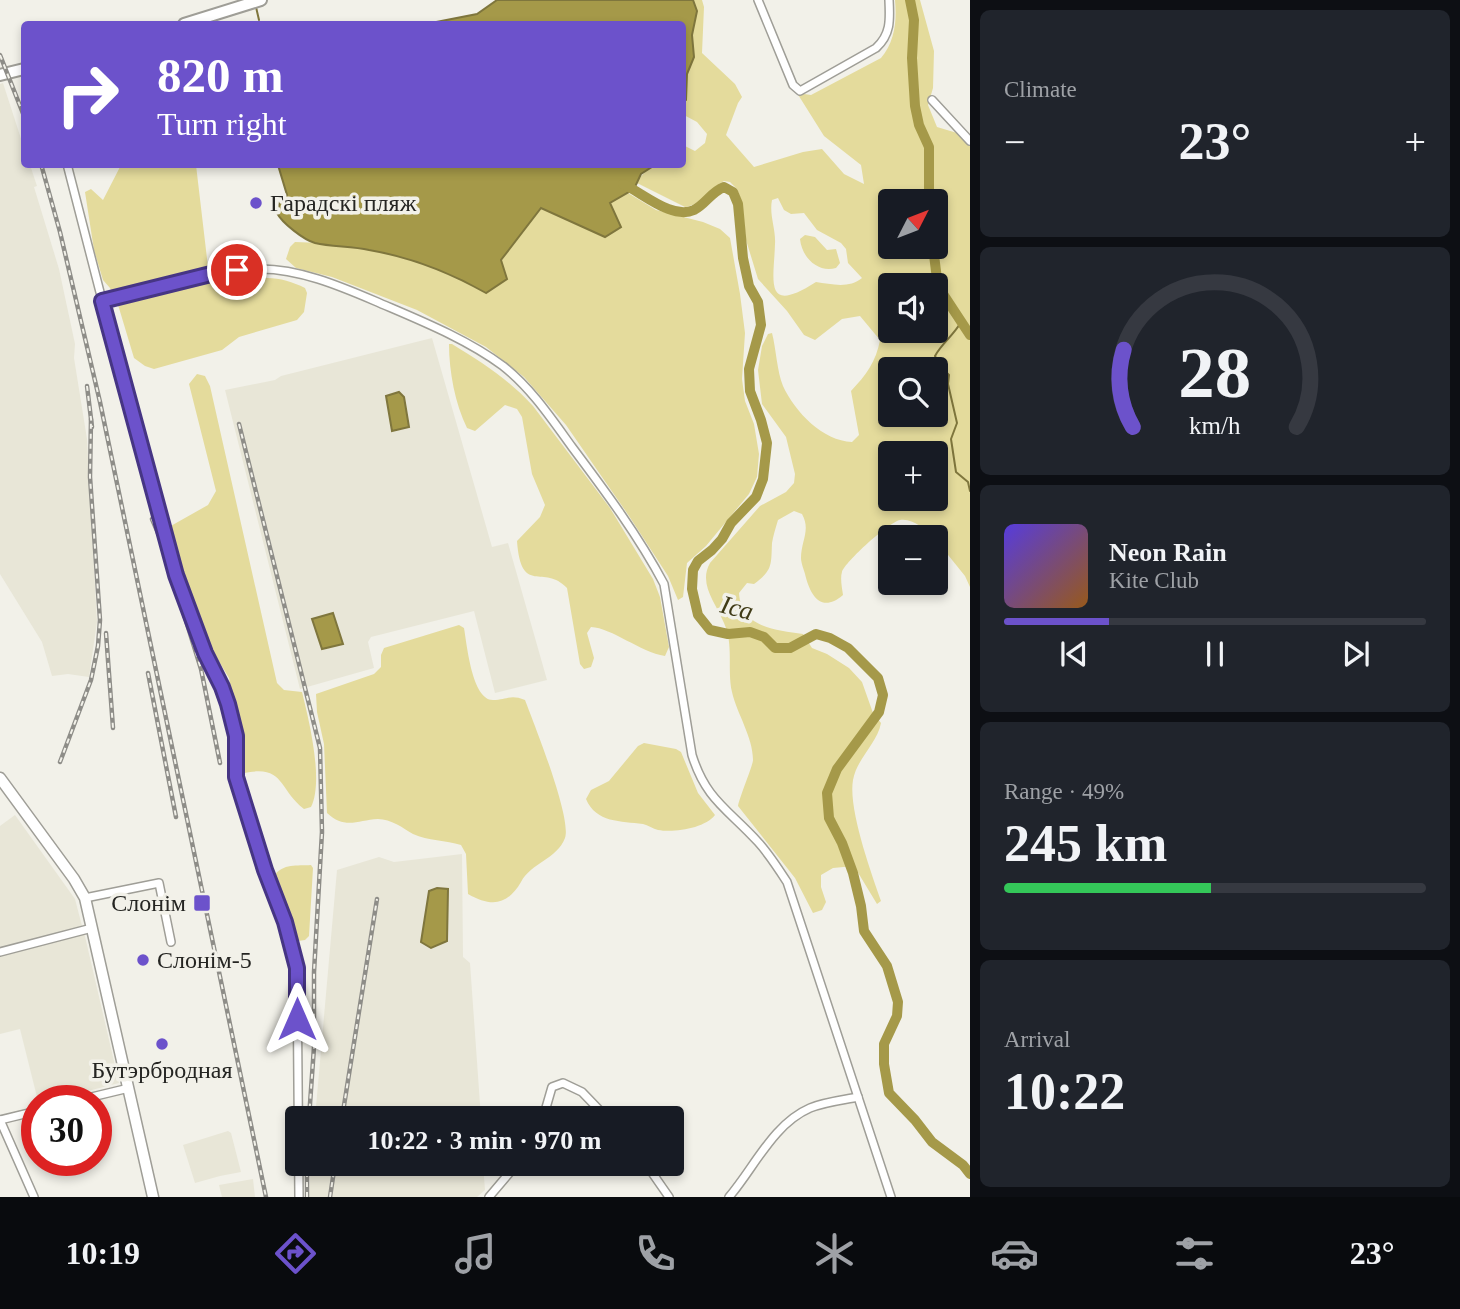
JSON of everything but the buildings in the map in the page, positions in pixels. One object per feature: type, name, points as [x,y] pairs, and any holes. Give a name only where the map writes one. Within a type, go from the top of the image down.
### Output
[{"type":"highway","points":[[194,21],[261,0]]},
{"type":"highway","points":[[4,74],[21,70]]},
{"type":"main road","points":[[0,778],[85,898],[153,1197]]},
{"type":"street","points":[[758,0],[793,85],[800,91],[876,48],[888,34],[889,0]]},
{"type":"street","points":[[932,100],[970,141]]},
{"type":"street","points":[[67,168],[176,575],[205,653],[228,704],[236,736],[236,777],[265,870],[285,922],[297,968],[299,1197]]},
{"type":"street","points":[[102,301],[219,272],[261,269],[289,272],[350,291],[430,325],[466,343],[502,366],[523,384],[610,497],[651,559],[664,584],[692,755],[699,779],[712,797],[774,860],[787,882],[891,1197]]},
{"type":"street","points":[[85,898],[159,883],[171,942]]},
{"type":"street","points":[[0,951],[92,928]]},
{"type":"street","points":[[546,1106],[552,1087],[562,1083],[582,1092],[595,1106]]},
{"type":"street","points":[[112,1092],[129,1088]]},
{"type":"street","points":[[729,1197],[775,1135],[788,1122],[810,1108],[858,1097]]},
{"type":"street","points":[[21,1115],[0,1120],[34,1197]]},
{"type":"street","points":[[489,1197],[507,1176]]},
{"type":"street","points":[[654,1176],[669,1197]]},
{"type":"shaded area","points":[[497,0],[693,0],[697,11],[692,35],[694,57],[687,74],[686,100],[686,21],[441,21],[477,14]]},
{"type":"shaded area","points":[[693,0],[702,0],[702,53],[735,84],[742,97],[726,135],[754,167],[822,149],[844,174],[864,184],[861,165],[824,136],[797,93],[811,95],[881,58],[894,30],[895,0],[920,0],[934,51],[933,88],[928,105],[937,127],[957,133],[970,146],[970,587],[948,555],[948,525],[918,525],[900,520],[890,525],[878,525],[878,535],[845,567],[841,577],[843,595],[828,603],[818,600],[807,582],[801,558],[805,520],[802,514],[794,511],[778,520],[768,571],[754,584],[747,583],[739,593],[741,604],[752,620],[781,631],[803,634],[812,648],[849,668],[862,682],[873,713],[881,723],[876,738],[855,772],[852,792],[861,841],[881,901],[877,904],[854,866],[833,868],[821,875],[821,887],[826,902],[822,910],[813,913],[795,878],[738,806],[753,760],[752,751],[732,692],[727,631],[706,578],[710,563],[760,506],[786,492],[794,483],[795,474],[786,437],[762,404],[758,370],[762,346],[768,334],[772,333],[783,386],[802,415],[821,431],[852,442],[859,435],[851,391],[870,368],[879,343],[948,343],[948,273],[878,273],[878,338],[860,316],[842,319],[815,340],[804,335],[758,279],[746,240],[742,202],[737,189],[730,182],[724,181],[701,200],[685,207],[637,183],[651,168],[686,168],[686,146],[695,151],[705,143],[707,134],[697,122],[686,116],[687,74],[694,57],[692,35],[697,11]],"holes":[[[778,198],[784,210],[791,214],[804,213],[817,230],[841,243],[846,249],[848,263],[862,278],[846,285],[816,282],[799,292],[779,294],[774,281],[772,200]]]},
{"type":"shaded area","points":[[3,83],[21,139],[21,168],[31,168],[37,186],[34,187],[59,269],[75,344],[74,358],[87,439],[97,622],[89,677],[68,674],[52,676],[42,642],[0,574],[0,84]]},
{"type":"shaded area","points":[[119,168],[196,168],[208,267],[216,281],[267,278],[291,282],[305,288],[307,293],[304,312],[297,320],[239,337],[222,350],[154,369],[145,366],[134,358],[119,308],[110,288],[103,280],[94,250],[85,192],[91,189],[103,200]]},
{"type":"shaded area","points":[[279,168],[650,168],[641,174],[634,189],[610,203],[621,227],[605,237],[541,208],[501,260],[507,279],[486,293],[458,278],[414,261],[362,249],[315,243],[288,226],[277,213],[280,201],[287,195]]},
{"type":"shaded area","points":[[628,193],[656,210],[703,222],[720,229],[730,238],[745,333],[742,379],[759,454],[757,477],[749,494],[706,546],[687,563],[683,597],[678,600],[668,576],[629,516],[566,425],[524,377],[486,347],[417,310],[332,277],[296,268],[286,259],[295,242],[370,250],[441,270],[486,292],[501,260],[541,208],[605,237],[610,203]]},
{"type":"shaded area","points":[[805,235],[815,237],[827,250],[836,249],[840,263],[836,268],[817,266],[808,258],[800,239]]},
{"type":"shaded area","points":[[432,338],[492,547],[508,543],[547,680],[495,693],[474,611],[371,637],[368,642],[374,668],[300,689],[225,390],[275,380],[281,376]]},
{"type":"shaded area","points":[[449,344],[485,365],[524,396],[610,508],[653,579],[660,597],[669,647],[665,656],[646,650],[608,631],[591,627],[587,633],[594,658],[591,667],[584,669],[580,664],[567,588],[550,578],[529,574],[519,558],[517,541],[540,517],[545,505],[532,474],[522,417],[517,409],[505,405],[475,431],[467,428],[453,387]]},
{"type":"shaded area","points":[[197,374],[205,376],[210,386],[277,683],[284,690],[302,692],[316,767],[315,796],[311,807],[304,809],[273,775],[255,771],[240,774],[240,734],[229,678],[208,643],[182,578],[169,527],[208,505],[216,491],[189,384]]},
{"type":"shaded area","points":[[399,392],[404,397],[409,427],[392,431],[386,396]]},
{"type":"shaded area","points":[[333,613],[343,644],[322,649],[312,619]]},
{"type":"shaded area","points":[[459,625],[464,628],[475,682],[486,698],[493,700],[512,697],[525,700],[551,770],[566,827],[565,838],[556,851],[531,870],[510,896],[498,902],[484,901],[468,894],[466,854],[461,845],[413,834],[388,820],[346,823],[327,813],[324,744],[316,694],[374,674],[381,667],[384,648]]},
{"type":"shaded area","points":[[644,743],[681,752],[698,793],[715,815],[710,820],[681,830],[665,831],[603,817],[590,807],[586,799],[591,790],[609,781],[638,746]]},
{"type":"shaded area","points":[[15,815],[75,899],[82,926],[0,948],[0,826]]},
{"type":"shaded area","points":[[462,854],[463,957],[470,963],[480,1106],[316,1106],[337,870],[379,857],[394,862]]},
{"type":"shaded area","points":[[311,865],[309,936],[298,941],[293,937],[274,876],[286,867]]},
{"type":"shaded area","points":[[437,888],[448,889],[447,941],[431,948],[421,942],[429,891]]},
{"type":"shaded area","points":[[84,932],[119,1083],[34,1085],[20,1029],[0,1034],[0,955]]},
{"type":"shaded area","points":[[228,1131],[231,1133],[241,1172],[195,1183],[183,1145]]},
{"type":"shaded area","points":[[310,1176],[484,1176],[485,1190],[477,1197],[309,1197]]},
{"type":"shaded area","points":[[253,1179],[255,1197],[222,1197],[219,1185]]},
{"type":"waterway","points":[[910,0],[914,20],[912,58],[915,106],[919,125],[929,147],[929,189]]},
{"type":"waterway","points":[[256,7],[259,20]]},
{"type":"waterway","name":"Іса","points":[[623,184],[667,209],[676,211],[694,210],[724,187],[733,192],[738,204],[743,258],[749,286],[758,302],[761,325],[749,369],[750,391],[767,443],[763,479],[756,497],[693,570],[692,589],[698,615],[710,630],[728,634],[750,632],[764,637],[775,648],[790,648],[816,634],[830,638],[848,648],[878,678],[883,695],[879,712],[837,769],[827,793],[829,818],[853,873],[864,931],[887,966],[898,1002],[897,1016],[884,1044],[889,1093],[932,1142],[963,1165],[970,1174]]},
{"type":"waterway","points":[[934,259],[937,279],[943,294],[970,335]]},
{"type":"waterway","points":[[961,322],[935,356],[949,375],[948,384],[957,423],[951,439],[956,472],[968,482],[970,491]]},
{"type":"railway","points":[[0,55],[21,108]]},
{"type":"railway","points":[[42,168],[100,402],[266,1197]]},
{"type":"railway","points":[[87,386],[92,427]]},
{"type":"railway","points":[[60,762],[91,680],[98,646],[100,620],[90,477],[91,419]]},
{"type":"railway","points":[[239,424],[320,748],[322,832],[310,1106]]},
{"type":"railway","points":[[152,519],[201,669],[220,763]]},
{"type":"railway","points":[[106,633],[113,728]]},
{"type":"railway","points":[[148,673],[176,817]]},
{"type":"railway","points":[[344,1106],[377,899]]},
{"type":"railway","points":[[307,1176],[307,1197]]},
{"type":"railway","points":[[330,1197],[333,1176]]},
{"type":"place","name":"Гарадскі пляж","points":[[256,203]]},
{"type":"place","name":"Слонім","points":[[202,903]]},
{"type":"place","name":"Слонім-5","points":[[143,960]]},
{"type":"place","name":"Бутэрбродная","points":[[162,1044]]},
{"type":"route","points":[[237,270],[102,301],[176,575],[205,653],[228,704],[236,736],[236,777],[265,870],[285,922],[297,968],[297,1019]]}]
